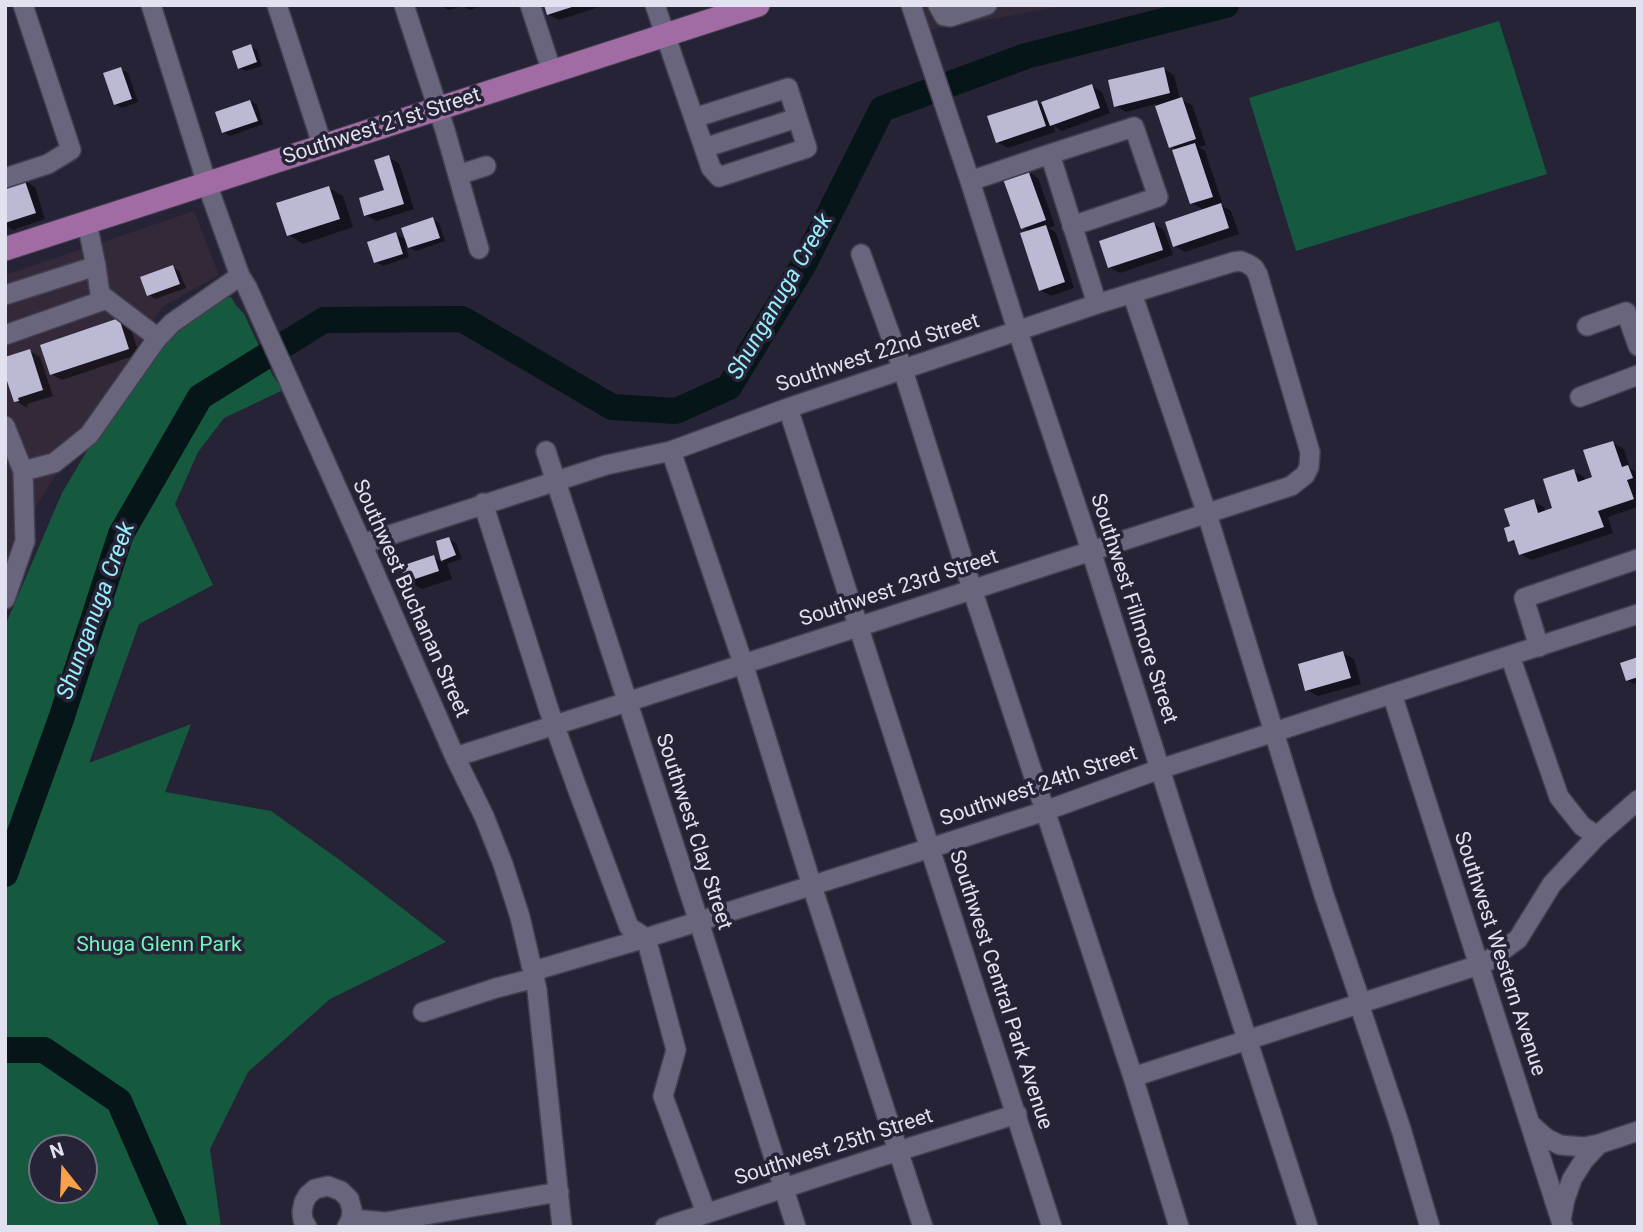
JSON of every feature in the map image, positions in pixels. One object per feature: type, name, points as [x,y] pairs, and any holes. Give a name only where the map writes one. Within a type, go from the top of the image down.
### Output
[{"type":"main road","name":"Southwest 21st Street","points":[[5,249],[758,5]]},
{"type":"street","points":[[5,178],[48,164],[71,150],[23,5]]},
{"type":"street","name":"Southwest Buchanan Street","points":[[151,5],[206,184],[240,276],[254,302],[455,757],[484,816],[503,864],[520,917],[540,1009],[562,1227]]},
{"type":"street","points":[[277,5],[323,146]]},
{"type":"street","points":[[404,5],[438,109],[478,249]]},
{"type":"street","points":[[530,5],[552,72]]},
{"type":"street","points":[[654,5],[711,168],[719,177],[807,148],[788,88],[694,118]]},
{"type":"street","name":"Southwest Fillmore Street","points":[[911,5],[1091,550],[1308,1227]]},
{"type":"street","points":[[938,5],[944,16],[950,17],[987,5]]},
{"type":"street","points":[[704,148],[797,118]]},
{"type":"street","points":[[970,181],[1134,127],[1158,197],[1072,226]]},
{"type":"street","points":[[1050,154],[1097,304]]},
{"type":"street","points":[[458,175],[486,166]]},
{"type":"street","points":[[87,223],[100,294],[158,338]]},
{"type":"street","points":[[861,254],[903,370],[972,589],[1133,1077],[1179,1227]]},
{"type":"street","name":"Southwest 22nd Street","points":[[362,544],[555,480],[606,465],[671,451],[788,408],[1097,304],[1233,262],[1248,264],[1258,275],[1302,425]]},
{"type":"street","points":[[5,295],[96,266]]},
{"type":"street","points":[[23,471],[54,463],[89,435],[158,338],[172,323],[240,276]]},
{"type":"street","points":[[1132,293],[1207,514],[1430,1227]]},
{"type":"street","points":[[5,335],[107,299]]},
{"type":"street","points":[[1587,326],[1626,312],[1638,346]]},
{"type":"street","points":[[1580,397],[1638,375]]},
{"type":"street","name":"Southwest Central Park Avenue","points":[[788,408],[1052,1227]]},
{"type":"street","name":"Southwest 23rd Street","points":[[455,757],[1291,486],[1305,475],[1310,463],[1310,452],[1302,425]]},
{"type":"street","points":[[5,426],[23,471],[25,541],[5,598]]},
{"type":"street","name":"Southwest Clay Street","points":[[546,451],[796,1227]]},
{"type":"street","points":[[671,451],[743,663],[923,1227]]},
{"type":"street","points":[[483,503],[554,726],[629,927],[646,938],[676,1050],[663,1096],[706,1213]]},
{"type":"street","points":[[1539,647],[1524,597],[1638,559]]},
{"type":"street","name":"Southwest 24th Street","points":[[423,1012],[1045,811],[1160,769],[1638,614]]},
{"type":"street","points":[[1510,656],[1559,797],[1581,826],[1597,836]]},
{"type":"street","name":"Southwest Western Avenue","points":[[1392,694],[1562,1224]]},
{"type":"street","points":[[1133,1077],[1492,959],[1518,939],[1552,884],[1597,836],[1638,800]]},
{"type":"street","name":"Southwest 25th Street","points":[[670,1226],[1017,1114]]},
{"type":"street","points":[[1529,1121],[1546,1138],[1560,1144],[1584,1147],[1638,1131]]},
{"type":"street","points":[[1562,1224],[1565,1199],[1572,1179],[1598,1144]]},
{"type":"street","points":[[307,1227],[302,1212],[304,1202],[308,1195],[320,1187],[336,1188],[346,1194],[352,1210],[349,1223],[385,1222],[559,1192]]},
{"type":"shaded area","points":[[922,5],[1070,5],[930,30]]},
{"type":"shaded area","points":[[194,211],[219,275],[162,307],[38,503],[5,572],[5,275]]},
{"type":"green space","points":[[1499,21],[1547,174],[1296,251],[1249,98]]},
{"type":"green space","name":"Shuga Glenn Park","points":[[231,297],[244,314],[273,376],[283,390],[224,418],[198,452],[175,504],[213,585],[139,624],[89,763],[191,724],[165,792],[271,811],[446,942],[330,999],[248,1072],[210,1149],[221,1227],[5,1227],[5,626],[62,493],[88,449],[165,340],[220,300]]},
{"type":"building","points":[[544,5],[575,5],[575,6],[547,15]]},
{"type":"building","points":[[251,44],[257,62],[238,69],[232,51]]},
{"type":"building","points":[[121,67],[132,99],[114,105],[103,73]]},
{"type":"building","points":[[1164,67],[1170,93],[1114,107],[1108,80]]},
{"type":"building","points":[[1092,84],[1100,108],[1050,126],[1041,102]]},
{"type":"building","points":[[1182,97],[1196,139],[1169,148],[1155,106]]},
{"type":"building","points":[[250,100],[258,121],[222,133],[215,112]]},
{"type":"building","points":[[1037,100],[1046,126],[996,143],[987,116]]},
{"type":"building","points":[[1195,143],[1213,197],[1190,204],[1172,150]]},
{"type":"building","points":[[389,155],[404,204],[364,216],[359,198],[384,190],[374,160]]},
{"type":"building","points":[[1028,170],[1046,220],[1021,229],[1003,179]]},
{"type":"building","points":[[24,178],[36,213],[5,223],[5,185]]},
{"type":"building","points":[[329,186],[340,219],[287,236],[276,203]]},
{"type":"building","points":[[1221,203],[1229,228],[1173,247],[1165,222]]},
{"type":"building","points":[[433,217],[440,238],[408,248],[401,228]]},
{"type":"building","points":[[1154,222],[1163,250],[1108,268],[1099,241]]},
{"type":"building","points":[[1046,225],[1065,282],[1039,291],[1020,233]]},
{"type":"building","points":[[396,232],[403,254],[374,263],[367,242]]},
{"type":"building","points":[[173,265],[180,284],[147,296],[140,277]]},
{"type":"building","points":[[119,318],[129,349],[50,375],[40,345]]},
{"type":"building","points":[[30,349],[43,390],[18,398],[19,401],[14,402],[5,375],[5,357]]},
{"type":"building","points":[[1613,441],[1622,467],[1628,465],[1633,478],[1627,480],[1634,499],[1598,511],[1604,527],[1519,555],[1514,540],[1508,542],[1504,528],[1510,526],[1504,509],[1534,499],[1538,513],[1552,508],[1543,479],[1574,469],[1578,482],[1592,477],[1583,450]]},
{"type":"building","points":[[449,537],[456,555],[441,561],[436,541]]},
{"type":"building","points":[[434,555],[439,571],[406,582],[401,566]]},
{"type":"building","points":[[1343,651],[1351,678],[1305,691],[1298,664]]},
{"type":"building","points":[[1638,657],[1638,677],[1626,681],[1620,663]]},
{"type":"waterway","name":"Shunganuga Creek","points":[[5,874],[61,719],[121,534],[200,397],[324,320],[462,319],[612,407],[676,411],[729,387],[804,264],[882,109],[1026,56],[1226,5]]},
{"type":"waterway","name":"Shunganuga Creek","points":[[5,1050],[44,1050],[119,1101],[174,1227]]}]
